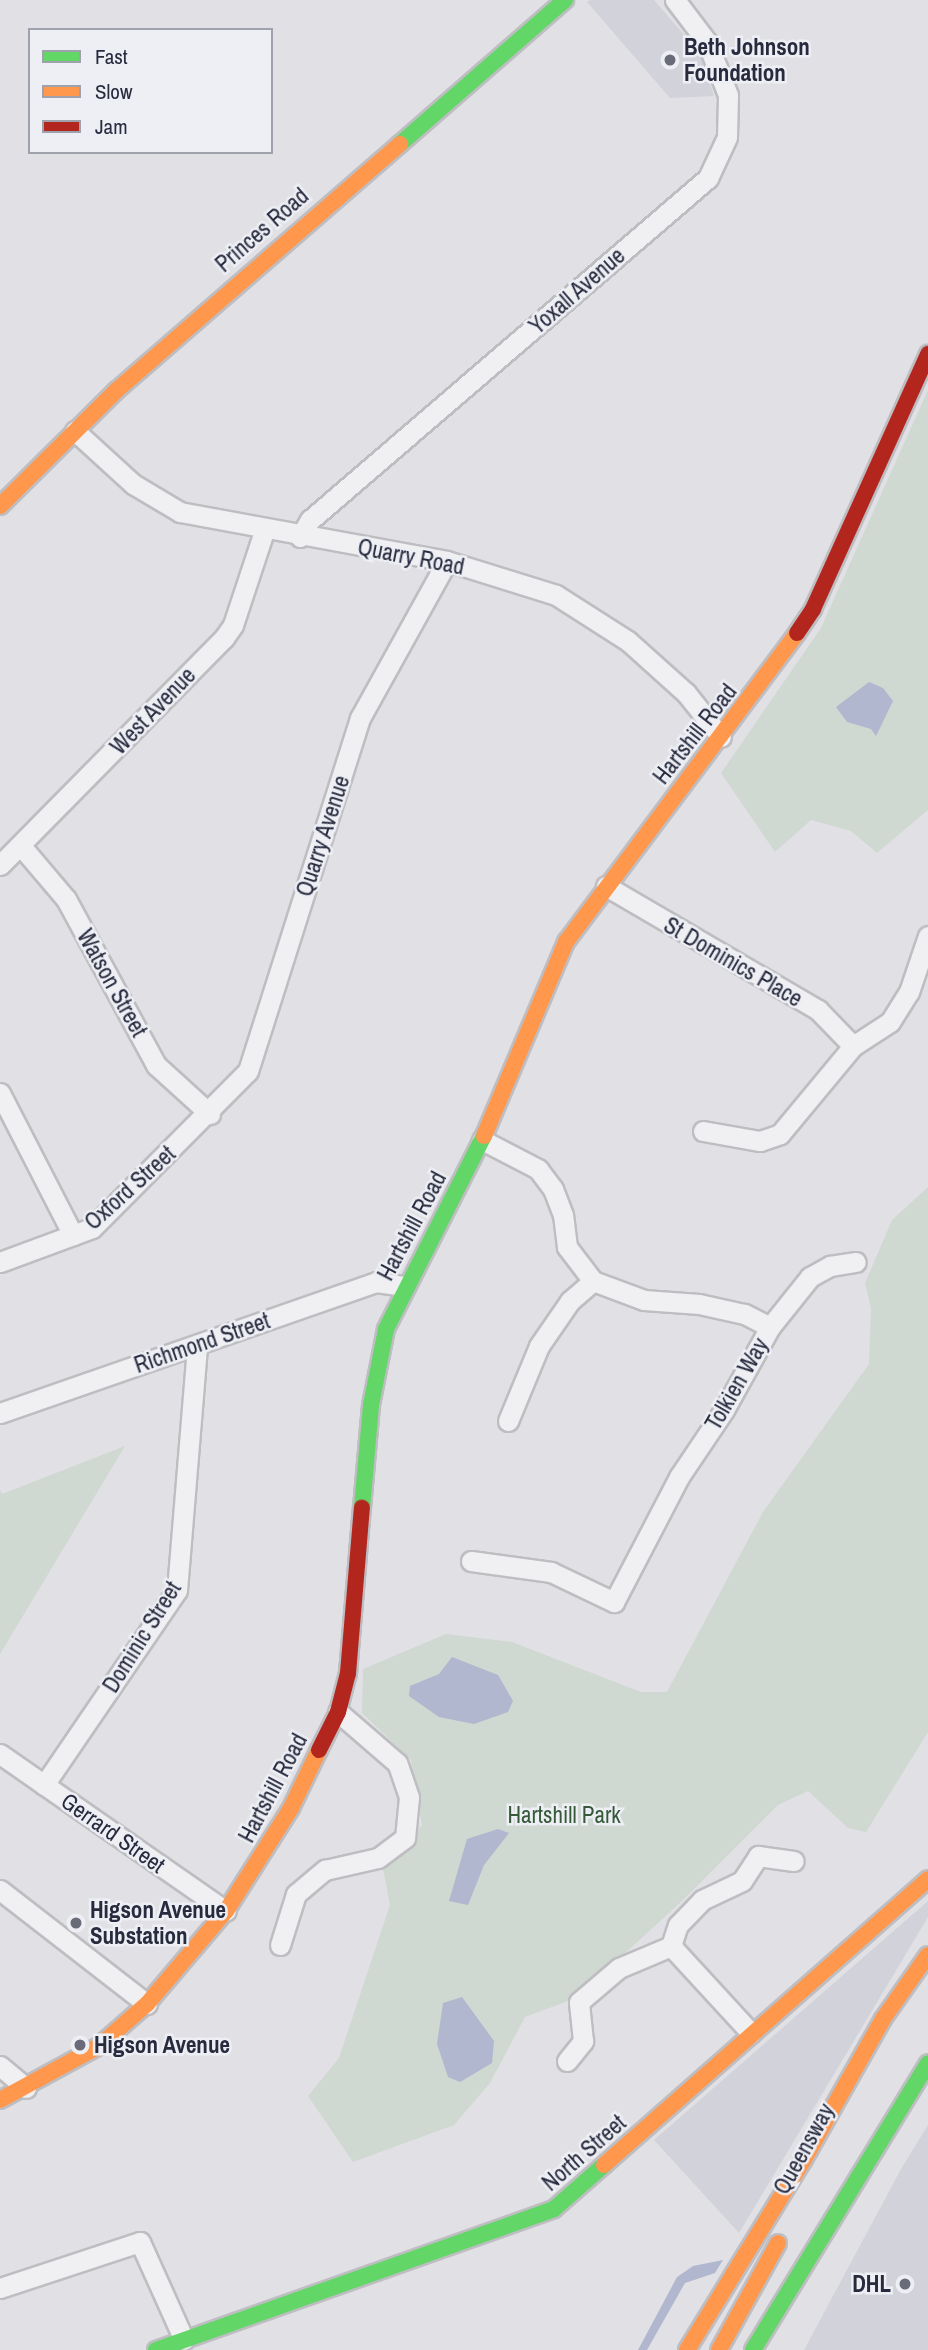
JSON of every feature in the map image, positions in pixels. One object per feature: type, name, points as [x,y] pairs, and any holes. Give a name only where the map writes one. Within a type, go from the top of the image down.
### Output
[{"type":"main road","name":"Princes Road","points":[[0,506],[75,431],[273,250],[565,0]]},
{"type":"main road","name":"Hartshill Road","points":[[0,2100],[99,2046],[147,2004],[226,1911],[291,1808],[338,1712],[355,1628],[378,1353],[405,1286],[482,1140],[566,942],[721,737],[813,609],[928,354]]},
{"type":"main road","name":"North Street","points":[[156,2350],[554,2209],[928,1879]]},
{"type":"main road","points":[[687,2350],[803,2161],[883,2019],[928,1955]]},
{"type":"main road","name":"Queensway","points":[[811,2183],[928,1969]]},
{"type":"main road","points":[[753,2350],[928,2063]]},
{"type":"main road","points":[[796,2313],[928,2076]]},
{"type":"main road","name":"Queensway","points":[[719,2350],[785,2231]]},
{"type":"street","name":"Yoxall Avenue","points":[[300,537],[310,520],[708,178],[727,137],[728,95],[707,41],[674,0]]},
{"type":"street","name":"Quarry Road","points":[[75,431],[133,485],[160,503],[180,512],[264,531],[447,561],[556,595],[628,640],[686,693],[721,737]]},
{"type":"street","name":"West Avenue","points":[[0,865],[224,638],[233,625],[264,531]]},
{"type":"street","name":"Quarry Avenue","points":[[210,1114],[248,1071],[360,718],[447,561]]},
{"type":"street","name":"Watson Street","points":[[20,846],[66,899],[156,1065],[210,1114]]},
{"type":"street","name":"St Dominics Place","points":[[606,886],[818,1010],[853,1046]]},
{"type":"street","points":[[703,1131],[760,1141],[780,1133],[853,1046],[877,1035],[901,1008],[928,936]]},
{"type":"street","points":[[0,1093],[73,1235]]},
{"type":"street","name":"Oxford Street","points":[[0,1262],[92,1228],[210,1114]]},
{"type":"street","points":[[482,1140],[538,1169],[553,1189],[563,1215],[567,1247],[593,1281],[570,1301],[539,1346],[509,1421]]},
{"type":"street","points":[[770,1327],[810,1277],[830,1266],[856,1262]]},
{"type":"street","name":"Tolkien Way","points":[[471,1561],[551,1572],[614,1602],[679,1477],[724,1410],[770,1327],[744,1314],[699,1304],[644,1300],[593,1281]]},
{"type":"street","name":"Richmond Street","points":[[0,1413],[376,1282],[405,1286]]},
{"type":"street","name":"Dominic Street","points":[[44,1785],[177,1590],[197,1345]]},
{"type":"street","points":[[280,1944],[296,1894],[326,1870],[378,1858],[405,1838],[409,1797],[397,1763],[338,1712]]},
{"type":"street","name":"Gerrard Street","points":[[0,1754],[226,1911]]},
{"type":"street","points":[[567,2061],[583,2041],[579,2002],[619,1968],[671,1946],[678,1926],[702,1900],[742,1881],[758,1856],[794,1861]]},
{"type":"street","points":[[0,1890],[147,2004]]},
{"type":"street","points":[[671,1946],[751,2033]]},
{"type":"street","points":[[0,2066],[26,2088]]},
{"type":"street","points":[[0,2288],[140,2242],[184,2340]]},
{"type":"shaded area","points":[[654,0],[699,52],[714,96],[670,98],[587,2]]},
{"type":"shaded area","points":[[928,1901],[928,1917],[739,2233],[654,2140]]},
{"type":"shaded area","points":[[928,2125],[928,2350],[804,2350],[901,2169]]},
{"type":"green space","points":[[928,390],[928,810],[877,853],[851,831],[811,820],[775,852],[721,773],[821,628]]},
{"type":"green space","name":"Hartshill Park","points":[[928,1187],[928,1732],[866,1832],[848,1828],[808,1791],[778,1805],[681,1902],[576,1998],[525,2017],[490,2083],[454,2125],[353,2162],[308,2096],[339,2058],[390,1905],[383,1868],[422,1825],[411,1760],[362,1713],[363,1669],[446,1634],[512,1642],[641,1692],[667,1692],[763,1512],[869,1364],[871,1308],[865,1283],[892,1220]]},
{"type":"green space","points":[[125,1446],[0,1654],[0,1490],[2,1494]]},
{"type":"water","points":[[869,682],[883,688],[893,701],[876,736],[871,729],[847,722],[836,707]]},
{"type":"water","points":[[452,1657],[498,1675],[513,1701],[508,1712],[474,1724],[439,1717],[409,1696],[410,1686],[439,1674]]},
{"type":"water","points":[[498,1829],[509,1833],[484,1865],[468,1905],[449,1901],[467,1839]]},
{"type":"water","points":[[462,1997],[494,2041],[492,2063],[460,2082],[448,2077],[437,2044],[443,2003]]},
{"type":"water","points":[[723,2260],[715,2273],[685,2283],[647,2350],[638,2350],[677,2277],[693,2266]]},
{"type":"traffic: fast","points":[[400,144],[565,0]]},
{"type":"traffic: fast","points":[[362,1508],[371,1405],[386,1329],[484,1136]]},
{"type":"traffic: fast","points":[[753,2350],[928,2063]]},
{"type":"traffic: fast","points":[[156,2350],[554,2209],[604,2165]]},
{"type":"traffic: slow","points":[[0,506],[117,390],[400,144]]},
{"type":"traffic: slow","points":[[484,1136],[566,942],[797,633]]},
{"type":"traffic: slow","points":[[0,2100],[99,2046],[147,2004],[226,1911],[291,1808],[319,1750]]},
{"type":"traffic: slow","points":[[604,2165],[928,1879]]},
{"type":"traffic: slow","points":[[687,2350],[803,2161],[883,2019],[928,1955]]},
{"type":"traffic: slow","points":[[719,2350],[778,2243]]},
{"type":"traffic: jam","points":[[797,633],[813,609],[928,354]]},
{"type":"traffic: jam","points":[[319,1750],[338,1712],[348,1673],[362,1508]]},
{"type":"place","name":"Beth Johnson Foundation","points":[[670,60]]},
{"type":"place","name":"Higson Avenue Substation","points":[[76,1923]]},
{"type":"place","name":"Higson Avenue","points":[[80,2045]]},
{"type":"place","name":"DHL","points":[[905,2284]]}]
